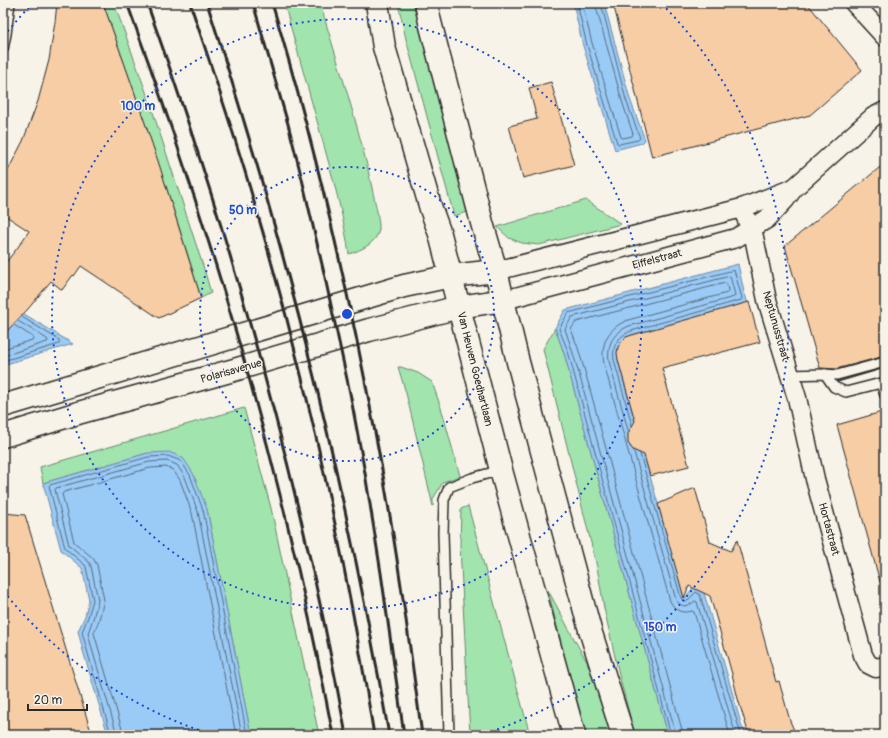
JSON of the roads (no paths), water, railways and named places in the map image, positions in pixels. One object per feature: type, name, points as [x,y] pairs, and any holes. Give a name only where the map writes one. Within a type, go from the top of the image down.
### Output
[{"type":"main road","name":"Van Heuven Goedhartlaan","points":[[377,3],[384,47],[440,234],[501,470],[574,735]]},
{"type":"main road","points":[[426,3],[482,223],[504,300],[520,369],[590,630],[623,735]]},
{"type":"main road","points":[[3,406],[404,286],[451,276],[496,271]]},
{"type":"main road","name":"Polarisavenue","points":[[3,436],[78,413],[234,370],[369,330],[459,307],[504,300]]},
{"type":"street","points":[[854,3],[885,37]]},
{"type":"street","name":"Eiffelstraat","points":[[504,300],[736,238],[767,218],[785,200],[794,188],[873,117],[885,111]]},
{"type":"street","name":"Eiffelstraat","points":[[496,271],[616,239],[742,208],[794,188]]},
{"type":"street","name":"Neptunusstraat","points":[[742,208],[754,237],[768,300],[790,375]]},
{"type":"street","name":"Hortastraat","points":[[790,375],[797,398],[815,479],[863,655],[868,664],[876,668],[885,666]]},
{"type":"lane","points":[[3,49],[10,3]]},
{"type":"lane","name":"Neptunusstraat","points":[[790,375],[825,374],[837,376],[885,362]]},
{"type":"lane","points":[[825,374],[834,387],[846,392],[882,383],[885,396]]},
{"type":"lane","points":[[448,735],[443,534],[444,500],[449,487],[472,478],[501,470]]},
{"type":"water","points":[[573,3],[604,3],[630,99],[645,140],[642,143],[615,150],[583,46]]},
{"type":"water","points":[[738,264],[748,303],[632,335],[624,339],[620,344],[618,360],[685,598],[696,584],[704,593],[742,727],[747,735],[668,735],[564,353],[555,328],[565,310]]},
{"type":"water","points":[[3,301],[73,344],[3,365]]},
{"type":"water","points":[[169,452],[183,458],[193,473],[207,509],[251,735],[108,735],[83,651],[78,631],[85,616],[89,600],[82,568],[61,550],[43,483],[148,453]]},
{"type":"railway","points":[[127,3],[190,183],[245,365],[293,549],[333,735]]},
{"type":"railway","points":[[147,3],[208,183],[262,365],[308,549],[346,735]]},
{"type":"railway","points":[[190,3],[247,177],[291,333],[323,466],[337,533],[363,668],[374,735]]},
{"type":"railway","points":[[207,3],[265,193],[314,376],[342,495],[367,615],[389,735]]},
{"type":"railway","points":[[253,3],[288,124],[302,179],[350,393],[365,473],[381,573],[404,735]]},
{"type":"railway","points":[[272,3],[316,161],[364,373],[394,542],[422,735]]}]
